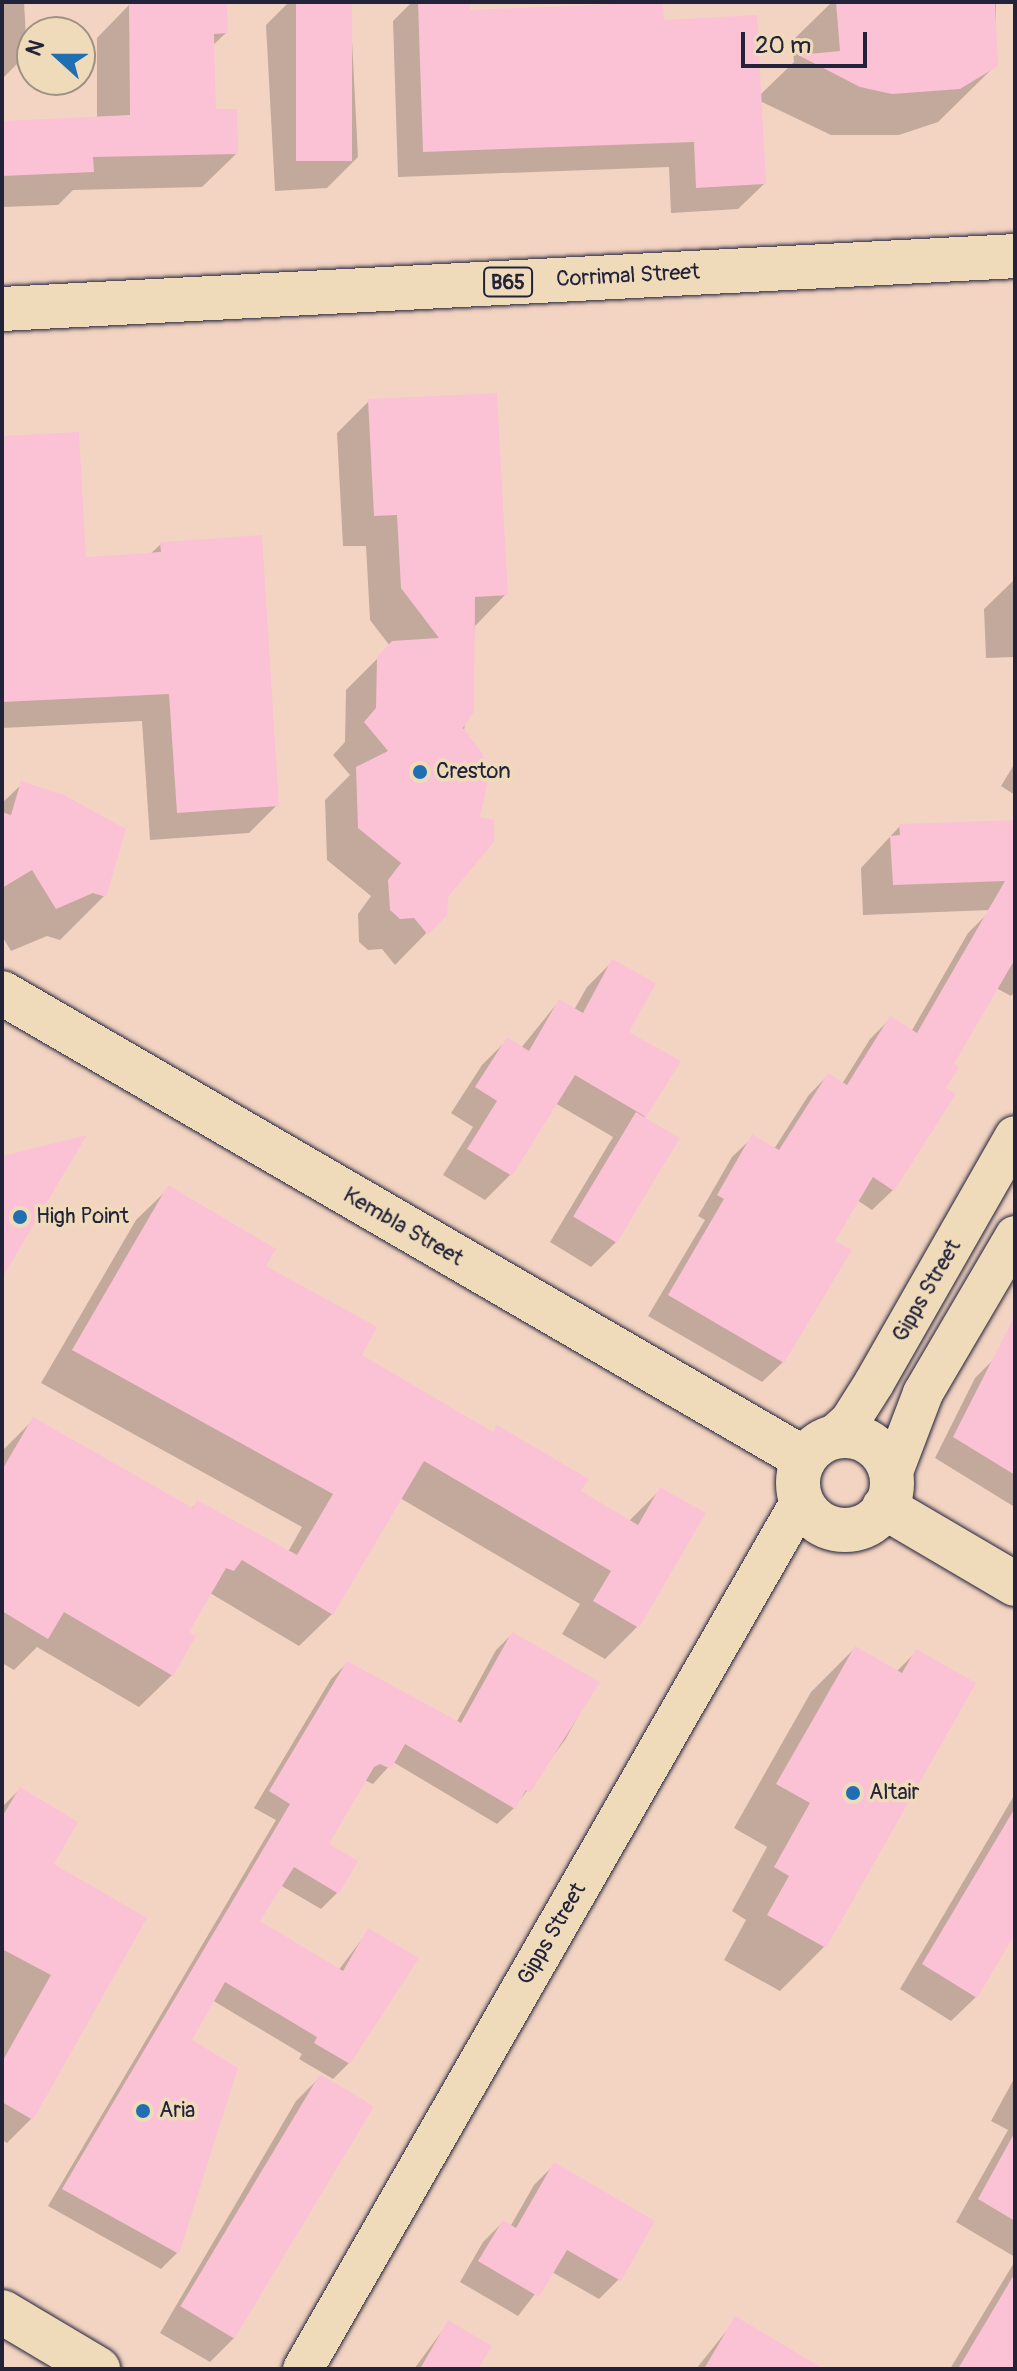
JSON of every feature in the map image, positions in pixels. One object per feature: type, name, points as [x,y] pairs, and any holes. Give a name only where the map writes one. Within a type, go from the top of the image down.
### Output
[{"type":"street","name":"Corrimal Street","points":[[2,309],[1015,256]]},
{"type":"street","name":"Kembla Street","points":[[2,993],[812,1466]]},
{"type":"street","name":"Gipps Street","points":[[303,2369],[812,1466],[850,1421],[874,1383],[1015,1136]]},
{"type":"street","points":[[1015,1236],[923,1393],[888,1492],[860,1527],[844,1530],[814,1518],[812,1466],[854,1437],[868,1442],[880,1451],[888,1492],[1015,1584]]},
{"type":"street","points":[[2,2312],[98,2369]]},
{"type":"building","points":[[129,2],[227,2],[228,33],[214,34],[216,109],[237,109],[238,154],[93,157],[94,172],[2,176],[2,121],[130,115]]},
{"type":"building","points":[[296,2],[352,2],[352,161],[296,161]]},
{"type":"building","points":[[418,2],[470,2],[470,10],[663,2],[664,20],[757,15],[766,184],[696,188],[694,142],[423,152]]},
{"type":"building","points":[[836,2],[995,2],[998,66],[960,89],[892,94],[860,87],[798,55],[840,51]]},
{"type":"building","points":[[497,393],[508,595],[475,597],[474,712],[463,728],[483,754],[487,786],[480,817],[494,820],[494,842],[448,897],[447,915],[428,935],[414,918],[400,919],[390,910],[388,880],[401,863],[358,828],[356,767],[388,751],[364,722],[376,708],[377,657],[392,641],[439,638],[401,588],[397,515],[374,516],[368,399]]},
{"type":"building","points":[[79,432],[86,557],[161,552],[160,542],[262,535],[279,806],[177,813],[169,694],[2,702],[2,436]]},
{"type":"building","points":[[21,781],[64,795],[126,829],[106,897],[93,893],[56,909],[32,870],[2,888],[2,812],[11,815]]},
{"type":"building","points":[[1015,820],[1015,959],[954,1064],[959,1067],[946,1088],[956,1094],[894,1191],[873,1177],[835,1241],[852,1250],[784,1363],[668,1295],[724,1199],[717,1195],[752,1134],[779,1150],[828,1073],[847,1085],[890,1016],[917,1033],[1005,881],[893,885],[890,836],[900,835],[899,824]]},
{"type":"building","points":[[612,959],[656,983],[629,1032],[681,1061],[646,1117],[575,1075],[512,1176],[467,1149],[497,1101],[475,1087],[507,1037],[529,1051],[559,999],[583,1013]]},
{"type":"building","points":[[636,1112],[680,1138],[617,1243],[573,1217]]},
{"type":"building","name":"High Point","points":[[87,1135],[2,1278],[2,1156]]},
{"type":"building","points":[[168,1185],[276,1249],[266,1266],[377,1327],[362,1355],[493,1432],[497,1425],[589,1479],[581,1491],[638,1525],[660,1487],[706,1513],[639,1628],[593,1601],[611,1571],[424,1461],[333,1615],[242,1560],[234,1571],[226,1568],[189,1632],[196,1636],[173,1676],[64,1612],[48,1639],[2,1611],[2,1470],[33,1417],[193,1508],[197,1500],[297,1555],[333,1494],[72,1350]]},
{"type":"building","points":[[1015,1315],[1015,1475],[953,1437]]},
{"type":"building","points":[[512,1632],[600,1682],[530,1793],[526,1790],[515,1809],[405,1744],[391,1769],[380,1764],[374,1767],[329,1844],[358,1861],[339,1894],[294,1867],[260,1921],[343,1971],[368,1928],[419,1958],[350,2064],[314,2043],[317,2037],[225,1982],[192,2040],[238,2068],[179,2254],[62,2189],[290,1804],[269,1791],[347,1661],[461,1723]]},
{"type":"building","name":"Altair","points":[[855,1646],[902,1673],[916,1649],[976,1683],[826,1948],[767,1915],[789,1876],[774,1867],[810,1803],[776,1784]]},
{"type":"building","points":[[20,1787],[78,1822],[54,1864],[147,1918],[33,2120],[2,2102],[2,2062],[51,1975],[2,1949],[2,1817]]},
{"type":"building","points":[[1015,1808],[1015,1934],[977,1998],[922,1964]]},
{"type":"building","points":[[320,2074],[374,2106],[234,2339],[180,2306]]},
{"type":"building","points":[[1015,2132],[1015,2221],[978,2199]]},
{"type":"building","points":[[554,2162],[655,2221],[621,2281],[567,2250],[539,2297],[478,2261],[503,2220],[516,2228]]},
{"type":"building","points":[[1015,2273],[1015,2369],[958,2369]]},
{"type":"building","points":[[735,2316],[824,2369],[704,2369]]},
{"type":"building","points":[[448,2320],[492,2346],[478,2369],[420,2369]]},
{"type":"place","name":"Creston","points":[[420,772]]},
{"type":"place","name":"High Point","points":[[20,1217]]},
{"type":"place","name":"Altair","points":[[853,1793]]},
{"type":"place","name":"Aria","points":[[143,2111]]}]
